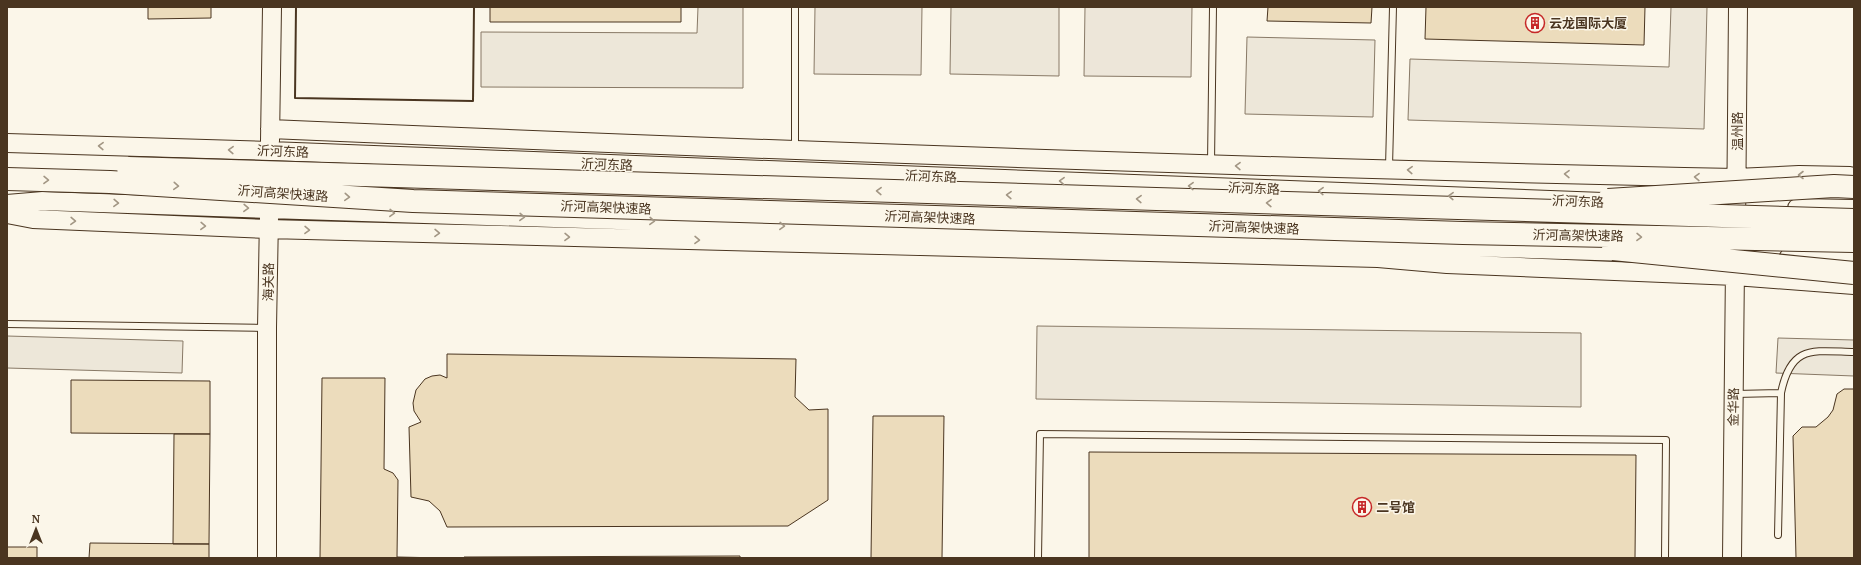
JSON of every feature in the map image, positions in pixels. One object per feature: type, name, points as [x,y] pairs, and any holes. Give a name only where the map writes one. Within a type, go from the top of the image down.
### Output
[{"type":"highway","name":"沂河高架快速路","points":[[7,164],[1854,220]]},
{"type":"highway","name":"沂河高架快速路","points":[[7,179],[110,182],[421,202],[1463,233],[1854,241]]},
{"type":"highway","points":[[1467,209],[1834,186],[1854,187]]},
{"type":"highway","points":[[1463,233],[1854,273]]},
{"type":"main road","name":"海关路","points":[[267,558],[267,328],[272,7]]},
{"type":"main road","name":"温州路","points":[[1735,256],[1738,7]]},
{"type":"main road","points":[[270,129],[795,151],[1211,165],[1736,178],[1799,175],[1854,176]]},
{"type":"main road","name":"沂河东路","points":[[7,143],[270,151],[1736,207],[1854,208]]},
{"type":"main road","points":[[7,204],[43,201],[1854,259]]},
{"type":"main road","points":[[7,214],[34,219],[268,229],[1378,258],[1447,264],[1735,276],[1854,285]]},
{"type":"main road","points":[[1298,242],[1338,257]]},
{"type":"main road","name":"金华路","points":[[1732,558],[1735,256]]},
{"type":"lane","points":[[795,7],[795,151]]},
{"type":"lane","points":[[1211,165],[1213,7]]},
{"type":"lane","points":[[1389,169],[1393,7]]},
{"type":"lane","points":[[7,324],[267,328]]},
{"type":"lane","points":[[1778,535],[1781,393],[1784,378],[1795,359],[1812,351],[1854,352]]},
{"type":"lane","points":[[1733,394],[1781,393]]},
{"type":"lane","points":[[1038,558],[1040,434],[1666,440],[1665,558]]},
{"type":"shaded area","points":[[698,7],[743,7],[743,88],[481,87],[481,32],[697,33]]},
{"type":"shaded area","points":[[815,7],[922,7],[921,75],[814,74]]},
{"type":"shaded area","points":[[951,7],[1059,7],[1059,76],[950,74]]},
{"type":"shaded area","points":[[1085,7],[1192,7],[1191,77],[1084,76]]},
{"type":"shaded area","points":[[1671,7],[1707,7],[1704,129],[1408,120],[1410,59],[1669,67]]},
{"type":"shaded area","points":[[1247,37],[1375,40],[1373,117],[1245,114]]},
{"type":"shaded area","points":[[1037,326],[1581,333],[1581,407],[1036,399]]},
{"type":"shaded area","points":[[7,336],[183,341],[182,373],[7,368]]},
{"type":"shaded area","points":[[1778,338],[1854,340],[1854,376],[1776,373]]},
{"type":"building","points":[[148,7],[211,7],[211,18],[148,19]]},
{"type":"building","points":[[490,7],[681,7],[681,22],[490,22]]},
{"type":"building","points":[[1268,7],[1372,7],[1371,23],[1267,21]]},
{"type":"building","name":"云龙国际大厦","points":[[1426,7],[1645,7],[1644,45],[1425,39]]},
{"type":"building","points":[[447,354],[796,359],[795,397],[809,410],[828,409],[828,500],[788,526],[447,527],[440,511],[429,501],[411,497],[409,427],[421,422],[414,411],[413,403],[416,390],[425,379],[432,376],[440,375],[447,378]]},
{"type":"building","points":[[322,378],[385,378],[384,469],[393,473],[398,480],[397,557],[443,558],[320,558]]},
{"type":"building","points":[[71,380],[210,381],[210,434],[71,433]]},
{"type":"building","points":[[1844,389],[1854,389],[1854,558],[1796,558],[1793,436],[1802,427],[1816,427],[1828,417],[1833,410],[1837,394]]},
{"type":"building","points":[[873,416],[944,416],[942,558],[871,558]]},
{"type":"building","points":[[174,434],[210,434],[209,544],[173,544]]},
{"type":"building","name":"二号馆","points":[[1089,452],[1636,455],[1635,558],[1089,558]]},
{"type":"building","points":[[90,543],[209,544],[209,558],[89,558]]},
{"type":"building","points":[[7,547],[37,547],[37,558],[7,558]]},
{"type":"building","points":[[740,556],[740,558],[464,558],[464,557]]},
{"type":"wall","points":[[296,7],[295,98],[473,101],[474,7]]},
{"type":"place","name":"云龙国际大厦","points":[[1535,23]]},
{"type":"place","name":"二号馆","points":[[1362,507]]}]
